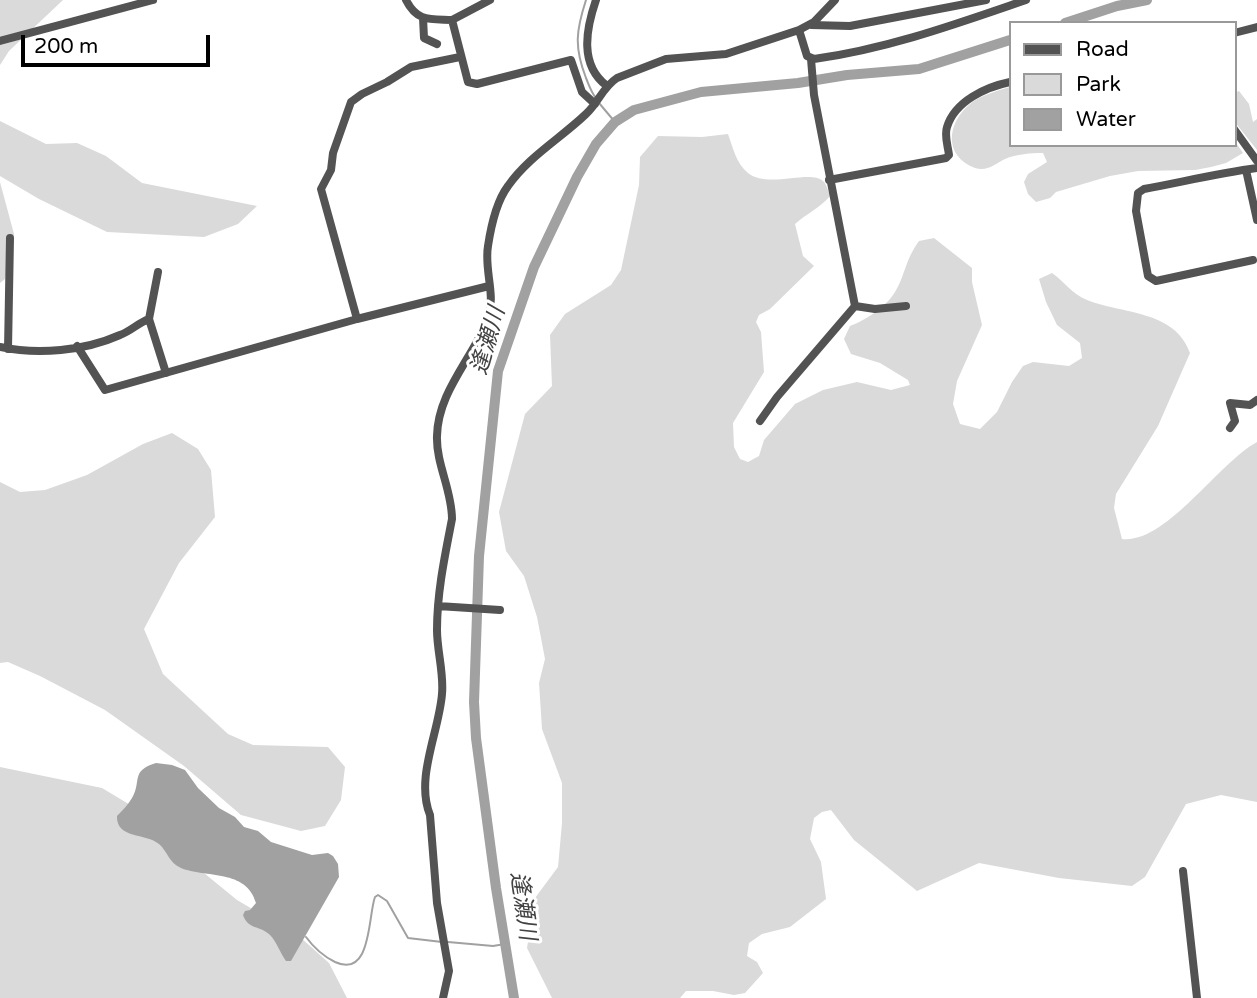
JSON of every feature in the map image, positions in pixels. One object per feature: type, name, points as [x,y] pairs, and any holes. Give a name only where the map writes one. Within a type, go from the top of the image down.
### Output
[{"type":"street","points":[[0,41],[153,0]]},
{"type":"street","points":[[406,0],[412,12],[423,18],[452,20],[490,0]]},
{"type":"street","points":[[596,0],[587,30],[587,51],[600,96]]},
{"type":"street","points":[[443,998],[449,971],[437,903],[430,815],[425,803],[427,774],[442,693],[437,634],[438,606],[452,510],[437,455],[438,422],[447,395],[489,314],[486,261],[502,195],[513,179],[588,112],[617,78],[666,59],[726,54],[799,30],[811,25],[835,0]]},
{"type":"street","points":[[811,62],[871,50],[1026,0]]},
{"type":"street","points":[[811,25],[850,26],[983,1],[984,14]]},
{"type":"street","points":[[423,18],[424,38],[437,44]]},
{"type":"street","points":[[452,20],[467,81],[472,84],[571,60],[582,93],[600,96]]},
{"type":"street","points":[[1236,32],[1257,27]]},
{"type":"street","points":[[799,30],[811,62],[829,180],[855,306]]},
{"type":"street","points":[[357,319],[321,189],[331,170],[333,153],[351,102],[411,67],[460,57]]},
{"type":"street","points":[[829,180],[946,158],[949,155],[946,143],[947,126],[957,109],[974,96],[1009,82]]},
{"type":"street","points":[[1236,132],[1257,161]]},
{"type":"street","points":[[1252,260],[1156,281],[1148,276],[1136,211],[1138,193],[1144,189],[1220,175],[1233,170],[1257,168]]},
{"type":"street","points":[[1246,170],[1257,220]]},
{"type":"street","points":[[10,238],[4,348],[35,352],[77,346],[122,335],[149,319]]},
{"type":"street","points":[[158,272],[149,319],[166,373]]},
{"type":"street","points":[[77,346],[104,390],[357,319],[489,286]]},
{"type":"street","points":[[855,306],[875,309],[906,306]]},
{"type":"street","points":[[760,421],[777,397],[855,306]]},
{"type":"street","points":[[1230,428],[1235,421],[1230,403],[1250,405],[1257,400]]},
{"type":"street","points":[[438,606],[500,610]]},
{"type":"street","points":[[1183,871],[1197,998]]},
{"type":"green space","points":[[0,0],[63,0],[9,51],[0,65]]},
{"type":"green space","points":[[1009,87],[1009,147],[1236,147],[1236,143],[1243,153],[1226,163],[1195,170],[1138,171],[1110,176],[1056,192],[1050,198],[1036,202],[1028,194],[1024,182],[1028,174],[1047,162],[1043,153],[1014,156],[991,167],[979,169],[965,163],[957,156],[953,147],[953,129],[962,112],[979,98]]},
{"type":"green space","points":[[1239,91],[1249,104],[1253,122],[1257,119],[1257,150],[1236,124],[1236,92]]},
{"type":"green space","points":[[0,121],[46,144],[77,143],[106,156],[142,183],[257,206],[238,224],[204,237],[107,232],[39,199],[0,176]]},
{"type":"green space","points":[[728,134],[738,160],[748,173],[766,179],[817,178],[823,181],[830,196],[795,224],[803,256],[814,266],[770,309],[759,315],[756,322],[761,332],[764,372],[733,423],[734,447],[740,459],[748,462],[759,456],[764,440],[795,404],[823,390],[857,382],[891,390],[910,385],[908,380],[880,363],[851,354],[844,339],[850,326],[875,312],[891,298],[919,241],[934,238],[972,268],[972,282],[982,325],[957,381],[953,404],[960,424],[980,429],[997,412],[1023,366],[1033,362],[1069,366],[1082,358],[1080,343],[1057,325],[1046,302],[1039,279],[1052,273],[1087,300],[1160,321],[1183,339],[1190,353],[1158,426],[1116,494],[1114,508],[1122,539],[1139,537],[1174,516],[1225,467],[1257,442],[1257,802],[1221,795],[1186,804],[1145,877],[1132,886],[1059,878],[979,863],[917,891],[854,840],[831,810],[822,812],[814,818],[810,839],[821,862],[826,899],[790,927],[762,934],[749,943],[747,956],[757,962],[763,973],[745,993],[734,995],[713,991],[686,991],[680,998],[552,998],[527,948],[535,898],[558,867],[562,783],[542,729],[539,683],[545,659],[537,617],[524,576],[506,551],[499,512],[525,414],[552,386],[550,335],[565,314],[611,285],[621,270],[639,185],[640,157],[658,136],[702,137]]},
{"type":"green space","points":[[0,182],[14,234],[5,279],[0,283]]},
{"type":"green space","points":[[172,433],[198,449],[211,470],[215,517],[179,563],[144,629],[163,674],[228,734],[253,745],[328,747],[345,767],[341,800],[325,826],[301,831],[241,815],[184,766],[105,710],[40,676],[8,662],[0,663],[0,482],[20,492],[45,490],[87,475],[143,444]]},
{"type":"green space","points":[[0,767],[102,788],[147,815],[193,864],[237,900],[300,937],[329,963],[347,998],[0,998]]},
{"type":"water","points":[[156,763],[185,770],[198,788],[219,808],[235,817],[244,827],[258,831],[271,842],[312,855],[328,853],[333,856],[338,864],[339,877],[291,961],[286,961],[270,935],[245,920],[245,911],[250,910],[256,903],[244,885],[224,876],[181,868],[159,844],[121,829],[117,816],[132,798],[140,773]]},
{"type":"waterway","points":[[586,0],[578,30],[578,48],[586,78],[596,98]]},
{"type":"waterway","name":"逢瀬川","points":[[1071,21],[1117,6],[1147,0]]},
{"type":"waterway","name":"逢瀬川","points":[[514,998],[476,738],[474,702],[479,556],[498,371],[534,267],[577,177],[596,144],[615,122],[634,110],[701,92],[919,69],[1009,40]]},
{"type":"waterway","points":[[599,103],[615,122]]},
{"type":"waterway","points":[[306,937],[312,945],[335,962],[347,965],[356,962],[366,943],[375,897],[378,895],[387,901],[408,938],[442,942]]},
{"type":"waterway","points":[[448,942],[493,946],[505,944]]}]
